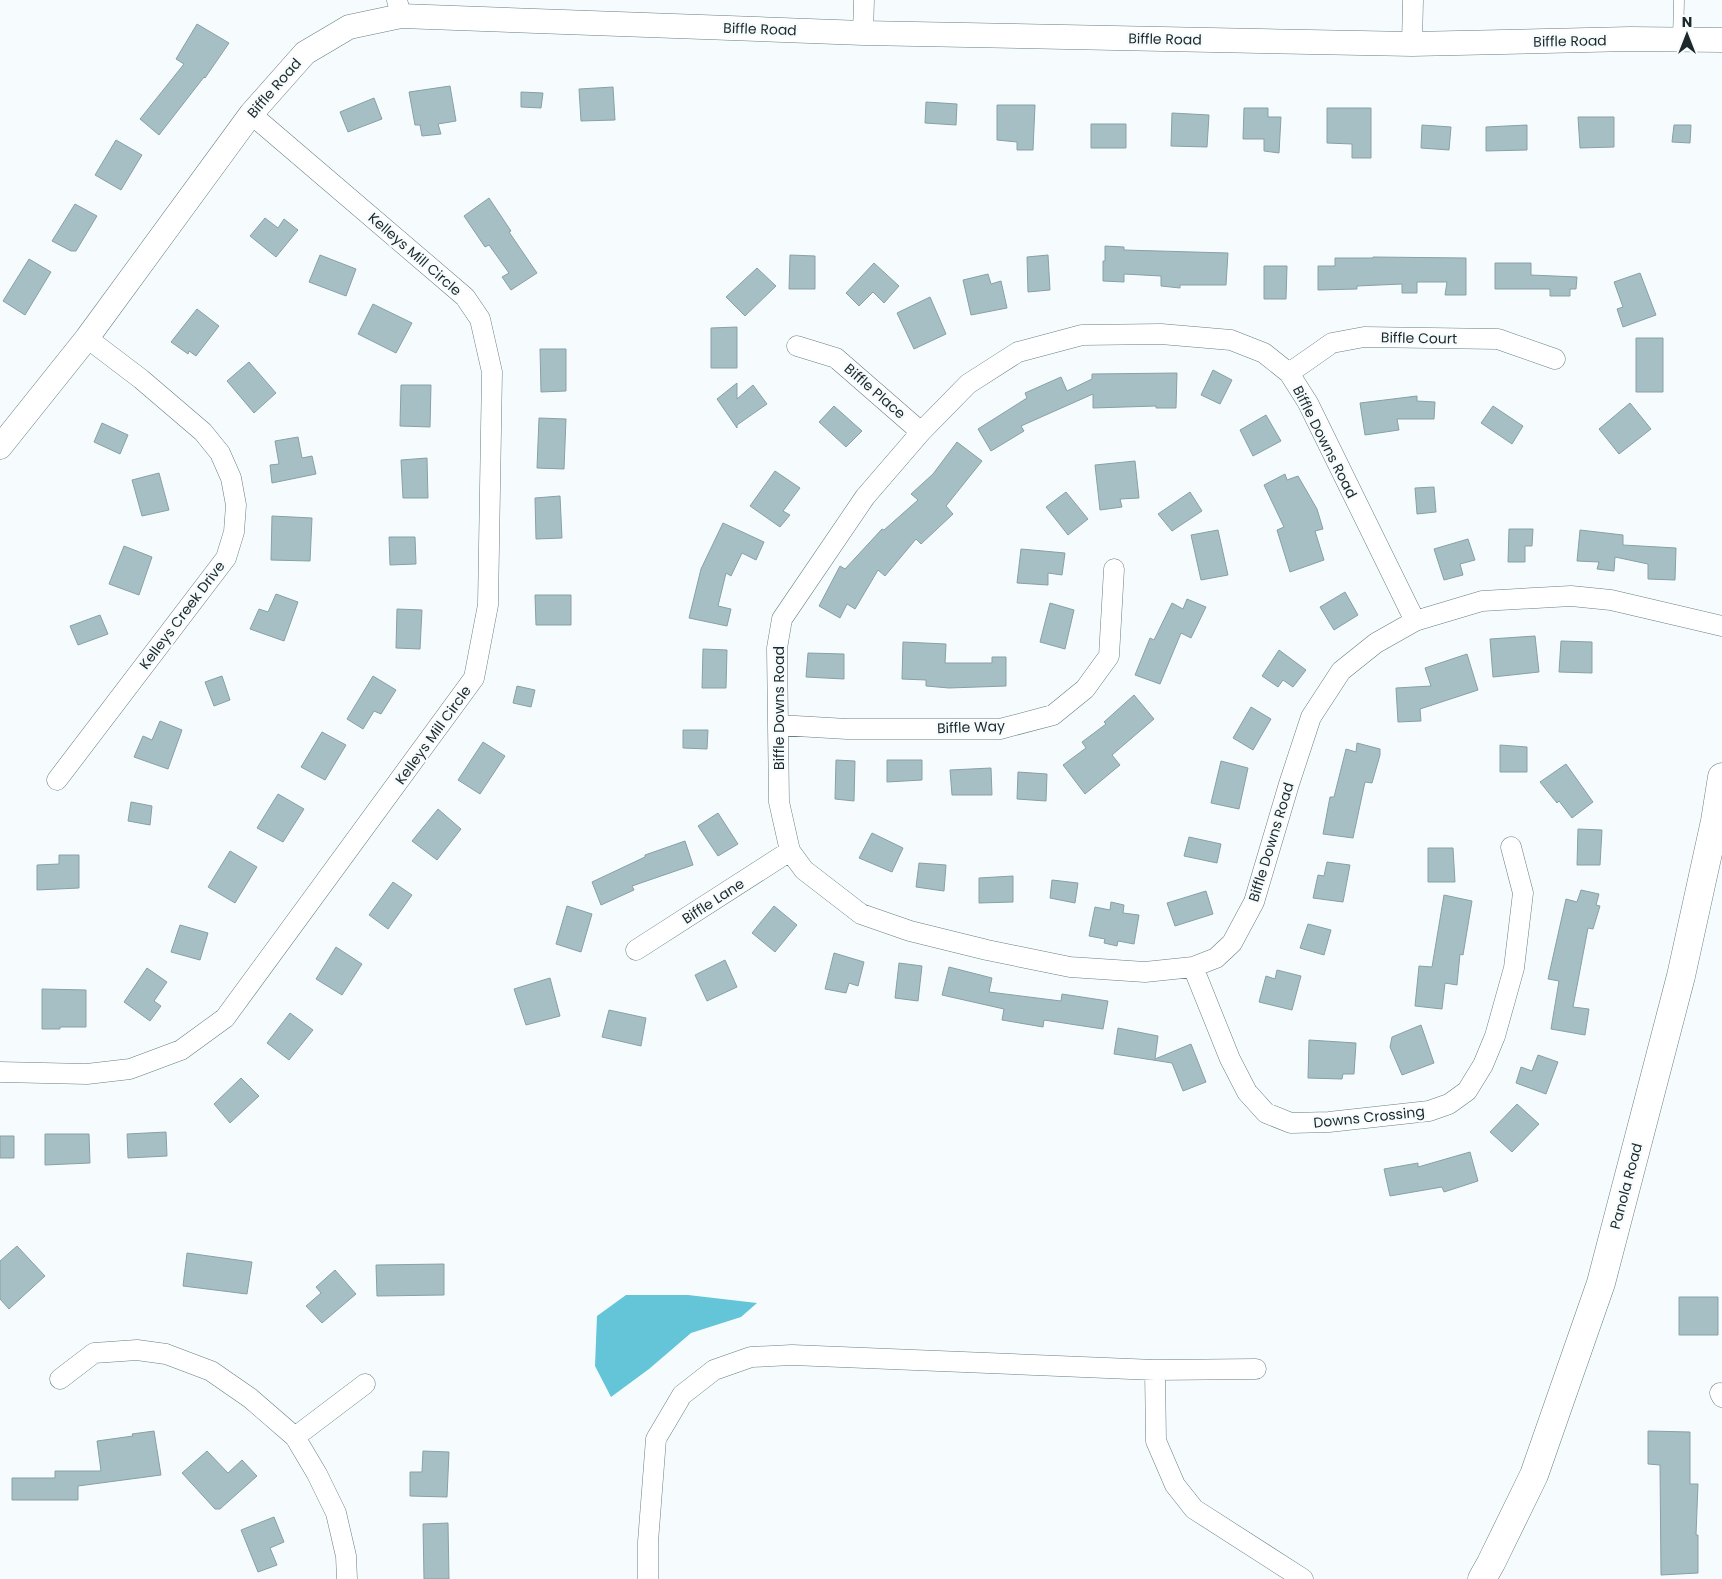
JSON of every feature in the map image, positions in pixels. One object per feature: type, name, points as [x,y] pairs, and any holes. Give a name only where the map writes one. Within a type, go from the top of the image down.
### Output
[{"type":"main road","name":"Panola Road","points":[[1482,1579],[1534,1475],[1601,1283],[1681,976],[1715,822],[1722,777]]},
{"type":"street","points":[[864,0],[864,32]]},
{"type":"street","points":[[1412,44],[1413,0]]},
{"type":"street","name":"Biffle Road","points":[[0,447],[87,338],[251,114],[305,53],[349,27],[399,8],[864,32],[1412,44],[1722,40]]},
{"type":"street","name":"Kelleys Mill Circle","points":[[0,1072],[87,1074],[130,1069],[181,1050],[225,1018],[474,678],[488,605],[492,372],[480,320],[465,297],[251,114]]},
{"type":"street","name":"Biffle Downs Road","points":[[1415,621],[1308,403],[1289,373],[1264,352],[1231,340],[1161,334],[1082,335],[1018,352],[968,384],[921,432],[865,497],[782,619],[777,648],[779,802],[790,852],[804,870],[862,914],[910,931],[987,950],[1070,967],[1145,972],[1193,967],[1216,958],[1232,943],[1254,902],[1311,717],[1341,671],[1376,643],[1415,621],[1482,601],[1571,596],[1611,600],[1722,626]]},
{"type":"street","name":"Biffle Court","points":[[1289,373],[1332,343],[1364,337],[1498,339],[1555,359]]},
{"type":"street","name":"Kelleys Creek Drive","points":[[57,780],[226,558],[234,532],[236,505],[231,478],[220,453],[203,432],[140,379],[87,338]]},
{"type":"street","name":"Biffle Place","points":[[797,346],[836,358],[921,432]]},
{"type":"street","name":"Biffle Way","points":[[779,725],[847,729],[1000,729],[1053,715],[1085,689],[1108,656],[1114,569]]},
{"type":"street","name":"Downs Crossing","points":[[1193,967],[1230,1059],[1247,1092],[1266,1113],[1291,1123],[1330,1122],[1429,1112],[1449,1104],[1467,1090],[1483,1065],[1496,1036],[1514,968],[1523,893],[1511,847]]},
{"type":"street","name":"Biffle Lane","points":[[636,950],[790,852]]},
{"type":"street","points":[[60,1379],[94,1353],[137,1350],[166,1354],[211,1371],[250,1398],[295,1437],[317,1474],[336,1513],[346,1556],[347,1579]]},
{"type":"street","points":[[648,1579],[648,1542],[656,1439],[682,1395],[714,1370],[751,1356],[792,1355],[1155,1370],[1256,1369]]},
{"type":"street","points":[[1155,1370],[1156,1441],[1175,1486],[1194,1509],[1303,1579]]},
{"type":"street","points":[[295,1437],[365,1384]]},
{"type":"lane","points":[[1678,40],[1679,0]]},
{"type":"water","points":[[626,1295],[688,1295],[757,1303],[741,1317],[691,1333],[649,1369],[611,1397],[595,1366],[597,1316]]},
{"type":"building","points":[[197,24],[229,43],[205,78],[159,135],[140,119],[184,64],[176,59]]},
{"type":"building","points":[[450,86],[456,121],[438,124],[441,134],[422,136],[420,125],[415,125],[409,92]]},
{"type":"building","points":[[613,87],[615,120],[581,121],[579,89]]},
{"type":"building","points":[[521,92],[543,93],[541,108],[521,107]]},
{"type":"building","points":[[374,98],[382,119],[348,132],[340,112]]},
{"type":"building","points":[[926,102],[957,104],[956,125],[925,123]]},
{"type":"building","points":[[997,105],[1035,105],[1033,150],[1017,150],[1017,142],[997,140]]},
{"type":"building","points":[[1244,108],[1268,108],[1268,117],[1281,117],[1279,153],[1264,151],[1264,139],[1243,139]]},
{"type":"building","points":[[1327,108],[1371,108],[1371,158],[1352,158],[1352,144],[1327,143]]},
{"type":"building","points":[[1172,113],[1209,115],[1207,147],[1171,146]]},
{"type":"building","points":[[1578,117],[1614,117],[1614,147],[1580,148]]},
{"type":"building","points":[[1091,124],[1126,124],[1126,148],[1091,148]]},
{"type":"building","points":[[1422,125],[1451,127],[1449,150],[1421,148]]},
{"type":"building","points":[[1527,125],[1527,150],[1486,151],[1486,127]]},
{"type":"building","points":[[1674,125],[1691,125],[1690,143],[1672,142]]},
{"type":"building","points":[[116,140],[142,155],[121,190],[95,175]]},
{"type":"building","points":[[489,198],[537,273],[511,290],[502,277],[509,273],[489,245],[485,247],[464,216]]},
{"type":"building","points":[[75,204],[97,216],[76,251],[71,251],[52,241]]},
{"type":"building","points":[[265,218],[278,228],[284,219],[298,230],[276,257],[250,236]]},
{"type":"building","points":[[1105,246],[1124,247],[1124,250],[1228,253],[1226,285],[1180,285],[1180,288],[1161,286],[1161,276],[1124,274],[1124,282],[1103,281]]},
{"type":"building","points":[[320,255],[356,269],[346,296],[309,282]]},
{"type":"building","points":[[790,255],[815,256],[815,289],[789,289]]},
{"type":"building","points":[[1048,255],[1050,290],[1028,292],[1027,257]]},
{"type":"building","points":[[1335,258],[1466,258],[1466,295],[1445,295],[1447,282],[1417,282],[1417,293],[1402,293],[1402,284],[1357,286],[1357,289],[1318,290],[1318,266],[1335,266]]},
{"type":"building","points":[[29,259],[51,272],[25,315],[3,301]]},
{"type":"building","points":[[874,263],[899,286],[884,303],[873,292],[859,306],[846,293]]},
{"type":"building","points":[[1495,263],[1531,263],[1531,275],[1577,277],[1576,289],[1570,289],[1570,296],[1550,296],[1550,289],[1495,289]]},
{"type":"building","points":[[1264,266],[1287,266],[1286,299],[1264,299]]},
{"type":"building","points":[[757,268],[776,286],[745,316],[726,297]]},
{"type":"building","points":[[1640,273],[1656,315],[1623,327],[1617,309],[1623,307],[1614,282]]},
{"type":"building","points":[[988,274],[991,284],[1001,281],[1007,308],[971,315],[963,280]]},
{"type":"building","points":[[930,297],[946,334],[914,349],[897,313]]},
{"type":"building","points":[[373,304],[412,323],[396,353],[358,334]]},
{"type":"building","points":[[197,309],[219,326],[196,356],[189,351],[188,354],[171,342]]},
{"type":"building","points":[[737,327],[737,368],[711,368],[711,328]]},
{"type":"building","points":[[1636,338],[1663,338],[1663,392],[1636,392]]},
{"type":"building","points":[[540,349],[566,349],[566,391],[541,392]]},
{"type":"building","points":[[249,362],[276,393],[254,413],[227,381]]},
{"type":"building","points":[[1213,370],[1232,380],[1220,404],[1201,395]]},
{"type":"building","points":[[1177,373],[1176,408],[1156,408],[1156,406],[1093,408],[1093,394],[1021,426],[1024,431],[991,451],[978,429],[1027,398],[1025,393],[1061,377],[1067,391],[1092,379],[1092,374]]},
{"type":"building","points":[[737,383],[737,399],[753,385],[767,404],[737,425],[737,428],[717,399]]},
{"type":"building","points":[[401,385],[431,385],[430,427],[400,426]]},
{"type":"building","points":[[1417,396],[1417,401],[1435,402],[1434,419],[1397,419],[1399,430],[1365,435],[1360,403]]},
{"type":"building","points":[[1630,403],[1651,429],[1619,454],[1599,429]]},
{"type":"building","points":[[834,406],[862,431],[846,447],[819,422]]},
{"type":"building","points":[[1493,406],[1523,426],[1512,444],[1481,423]]},
{"type":"building","points":[[1266,415],[1281,441],[1253,456],[1240,430]]},
{"type":"building","points":[[539,418],[566,419],[564,469],[537,468]]},
{"type":"building","points":[[102,423],[128,435],[120,454],[94,442]]},
{"type":"building","points":[[298,437],[302,458],[312,456],[316,474],[272,483],[270,465],[279,464],[275,441]]},
{"type":"building","points":[[957,442],[982,461],[946,506],[953,514],[921,544],[916,539],[885,576],[878,570],[855,609],[847,604],[840,618],[819,606],[840,566],[845,569],[882,529],[884,530],[918,500],[911,494],[933,474]]},
{"type":"building","points":[[427,458],[428,498],[403,498],[401,460]]},
{"type":"building","points":[[1135,461],[1139,498],[1120,499],[1122,507],[1100,510],[1095,465]]},
{"type":"building","points":[[775,471],[800,488],[783,511],[790,515],[780,527],[750,506]]},
{"type":"building","points":[[159,473],[169,510],[142,516],[132,480]]},
{"type":"building","points":[[1285,474],[1287,480],[1298,476],[1317,509],[1323,529],[1315,531],[1324,560],[1290,572],[1277,530],[1284,527],[1264,485]]},
{"type":"building","points":[[1434,487],[1436,512],[1417,514],[1415,488]]},
{"type":"building","points":[[1066,492],[1088,519],[1068,535],[1046,507]]},
{"type":"building","points":[[1190,492],[1202,511],[1172,531],[1158,514]]},
{"type":"building","points":[[560,496],[562,538],[536,539],[535,498]]},
{"type":"building","points":[[272,516],[312,518],[310,561],[271,560]]},
{"type":"building","points":[[723,523],[764,542],[756,560],[742,553],[731,576],[726,573],[718,606],[731,609],[727,626],[689,618],[701,569]]},
{"type":"building","points":[[1509,529],[1533,529],[1532,546],[1525,546],[1525,562],[1508,562]]},
{"type":"building","points":[[1218,530],[1228,575],[1201,580],[1191,535]]},
{"type":"building","points":[[1580,530],[1623,535],[1623,545],[1676,548],[1675,580],[1648,579],[1648,564],[1615,557],[1614,571],[1597,569],[1599,562],[1577,561]]},
{"type":"building","points":[[389,537],[415,537],[416,564],[390,565]]},
{"type":"building","points":[[1468,539],[1475,560],[1460,564],[1463,575],[1444,580],[1434,549]]},
{"type":"building","points":[[124,546],[152,557],[139,595],[109,584]]},
{"type":"building","points":[[1021,549],[1065,553],[1062,575],[1048,573],[1048,585],[1017,583]]},
{"type":"building","points":[[1345,592],[1358,615],[1334,630],[1320,607]]},
{"type":"building","points":[[276,594],[298,602],[284,641],[250,629],[259,609],[268,612]]},
{"type":"building","points":[[535,595],[571,595],[571,625],[536,625]]},
{"type":"building","points":[[1187,599],[1206,607],[1191,638],[1181,633],[1160,684],[1135,675],[1150,638],[1154,640],[1172,603],[1183,609]]},
{"type":"building","points":[[1050,603],[1074,610],[1065,649],[1040,642]]},
{"type":"building","points":[[397,609],[422,610],[420,649],[396,648]]},
{"type":"building","points":[[100,615],[108,634],[78,645],[70,626]]},
{"type":"building","points":[[1535,636],[1539,672],[1493,677],[1490,639]]},
{"type":"building","points":[[1561,641],[1592,642],[1592,673],[1559,672]]},
{"type":"building","points":[[903,642],[946,644],[945,663],[992,663],[992,657],[1006,657],[1006,686],[949,688],[926,686],[926,680],[902,679]]},
{"type":"building","points":[[703,649],[727,650],[726,688],[702,688]]},
{"type":"building","points":[[1279,650],[1306,670],[1293,687],[1283,680],[1278,687],[1262,676]]},
{"type":"building","points":[[808,653],[844,654],[844,679],[806,677]]},
{"type":"building","points":[[1467,654],[1478,690],[1420,709],[1421,721],[1398,722],[1396,688],[1431,686],[1425,668]]},
{"type":"building","points":[[222,676],[230,700],[214,706],[205,682]]},
{"type":"building","points":[[373,676],[396,690],[381,714],[374,711],[363,729],[347,719]]},
{"type":"building","points":[[517,686],[535,690],[531,707],[513,703]]},
{"type":"building","points":[[1134,695],[1154,719],[1112,755],[1120,765],[1085,794],[1063,765],[1086,748],[1082,742],[1106,724],[1104,722]]},
{"type":"building","points":[[1251,707],[1271,719],[1253,750],[1233,738]]},
{"type":"building","points":[[160,721],[182,730],[168,769],[134,757],[143,736],[152,740]]},
{"type":"building","points":[[683,730],[708,730],[707,749],[683,748]]},
{"type":"building","points":[[322,732],[346,745],[325,780],[301,767]]},
{"type":"building","points":[[483,742],[505,756],[480,794],[458,780]]},
{"type":"building","points":[[1357,743],[1380,749],[1380,755],[1372,783],[1365,782],[1353,838],[1323,834],[1330,797],[1334,797],[1346,749],[1356,752]]},
{"type":"building","points":[[1500,745],[1527,747],[1527,772],[1500,772]]},
{"type":"building","points":[[836,760],[855,761],[854,801],[835,799]]},
{"type":"building","points":[[887,760],[922,760],[922,780],[887,782]]},
{"type":"building","points":[[1221,761],[1248,768],[1239,809],[1211,803]]},
{"type":"building","points":[[1566,764],[1593,802],[1572,818],[1559,801],[1557,803],[1540,782]]},
{"type":"building","points":[[991,768],[992,795],[952,795],[950,770]]},
{"type":"building","points":[[1018,772],[1047,774],[1046,801],[1017,799]]},
{"type":"building","points":[[278,794],[304,809],[283,842],[257,828]]},
{"type":"building","points":[[131,802],[152,806],[150,825],[128,821]]},
{"type":"building","points":[[438,809],[461,829],[437,860],[412,841]]},
{"type":"building","points":[[718,813],[738,844],[718,856],[698,826]]},
{"type":"building","points":[[1578,829],[1602,830],[1600,865],[1577,865]]},
{"type":"building","points":[[872,833],[903,848],[892,872],[859,858]]},
{"type":"building","points":[[1189,837],[1221,844],[1217,863],[1184,856]]},
{"type":"building","points":[[685,841],[693,865],[632,886],[634,890],[601,905],[592,882],[645,857],[645,855]]},
{"type":"building","points":[[1428,848],[1453,848],[1455,882],[1428,882]]},
{"type":"building","points":[[230,851],[257,867],[235,903],[208,887]]},
{"type":"building","points":[[59,855],[79,855],[79,888],[37,890],[37,865],[59,864]]},
{"type":"building","points":[[1327,862],[1350,865],[1343,902],[1313,898],[1318,875],[1324,876]]},
{"type":"building","points":[[919,863],[946,865],[944,891],[916,887]]},
{"type":"building","points":[[1013,876],[1013,902],[979,903],[979,878]]},
{"type":"building","points":[[1052,880],[1078,883],[1075,903],[1050,898]]},
{"type":"building","points":[[393,882],[412,895],[388,929],[369,915]]},
{"type":"building","points":[[1581,890],[1599,894],[1596,905],[1600,906],[1593,929],[1588,928],[1573,1007],[1589,1009],[1585,1035],[1551,1029],[1559,981],[1548,979],[1566,899],[1577,902]]},
{"type":"building","points":[[1206,891],[1213,914],[1175,926],[1167,903]]},
{"type":"building","points":[[1444,895],[1472,901],[1463,955],[1460,954],[1457,985],[1445,983],[1442,1009],[1415,1006],[1419,966],[1432,967]]},
{"type":"building","points":[[1111,902],[1124,905],[1123,913],[1139,915],[1134,944],[1118,941],[1117,946],[1104,943],[1105,939],[1089,936],[1095,907],[1110,910]]},
{"type":"building","points":[[567,906],[592,914],[581,952],[556,944]]},
{"type":"building","points":[[774,906],[797,925],[775,952],[752,933]]},
{"type":"building","points":[[1308,924],[1331,930],[1324,955],[1300,948]]},
{"type":"building","points":[[180,925],[208,933],[200,960],[171,952]]},
{"type":"building","points":[[336,947],[362,964],[342,995],[316,979]]},
{"type":"building","points":[[834,953],[864,962],[858,986],[849,983],[846,993],[825,989]]},
{"type":"building","points":[[725,960],[737,987],[707,1001],[695,975]]},
{"type":"building","points":[[899,963],[922,966],[918,1001],[895,998]]},
{"type":"building","points":[[949,967],[992,978],[989,992],[1061,1001],[1062,994],[1108,1001],[1103,1029],[1044,1020],[1043,1027],[1002,1020],[1004,1009],[942,995]]},
{"type":"building","points":[[147,968],[167,982],[154,1001],[161,1006],[150,1021],[124,1002]]},
{"type":"building","points":[[1277,970],[1301,976],[1292,1010],[1259,1002],[1266,976],[1275,979]]},
{"type":"building","points":[[550,978],[560,1016],[526,1025],[514,989]]},
{"type":"building","points":[[42,989],[86,990],[86,1027],[42,1029]]},
{"type":"building","points":[[609,1010],[646,1018],[641,1046],[602,1037]]},
{"type":"building","points":[[290,1013],[313,1030],[289,1060],[267,1043]]},
{"type":"building","points":[[1421,1025],[1434,1063],[1402,1075],[1390,1047],[1392,1037]]},
{"type":"building","points":[[1118,1028],[1158,1036],[1155,1059],[1191,1044],[1206,1082],[1183,1091],[1172,1063],[1114,1054]]},
{"type":"building","points":[[1309,1040],[1356,1043],[1354,1074],[1343,1074],[1342,1079],[1308,1078]]},
{"type":"building","points":[[1538,1055],[1558,1062],[1546,1094],[1516,1083],[1521,1067],[1532,1071]]},
{"type":"building","points":[[241,1078],[259,1096],[230,1123],[214,1104]]},
{"type":"building","points":[[1517,1104],[1539,1124],[1512,1152],[1490,1132]]},
{"type":"building","points":[[166,1132],[167,1156],[128,1158],[127,1134]]},
{"type":"building","points":[[45,1134],[89,1134],[90,1163],[45,1165]]},
{"type":"building","points":[[0,1136],[14,1136],[14,1158],[0,1158]]},
{"type":"building","points":[[1470,1152],[1478,1181],[1444,1192],[1442,1187],[1390,1196],[1384,1169],[1418,1163],[1418,1167]]},
{"type":"building","points":[[17,1246],[45,1276],[9,1309],[0,1299],[0,1261]]},
{"type":"building","points":[[187,1253],[252,1262],[247,1294],[183,1286]]},
{"type":"building","points":[[444,1264],[444,1295],[377,1296],[376,1265]]},
{"type":"building","points":[[335,1270],[356,1294],[322,1323],[306,1306],[321,1293],[316,1287]]},
{"type":"building","points":[[1679,1297],[1718,1297],[1718,1335],[1679,1335]]},
{"type":"building","points":[[154,1431],[161,1475],[78,1486],[78,1500],[12,1500],[12,1478],[55,1478],[55,1471],[101,1471],[97,1441]]},
{"type":"building","points":[[1648,1431],[1690,1432],[1690,1484],[1698,1484],[1696,1535],[1698,1535],[1698,1573],[1661,1575],[1660,1465],[1648,1464]]},
{"type":"building","points":[[207,1451],[228,1473],[242,1460],[257,1476],[220,1509],[215,1509],[182,1473]]},
{"type":"building","points":[[423,1451],[449,1452],[447,1497],[410,1496],[410,1472],[422,1472]]},
{"type":"building","points":[[274,1517],[284,1542],[270,1548],[277,1565],[258,1572],[241,1530]]},
{"type":"building","points":[[448,1523],[449,1579],[424,1579],[423,1524]]}]
